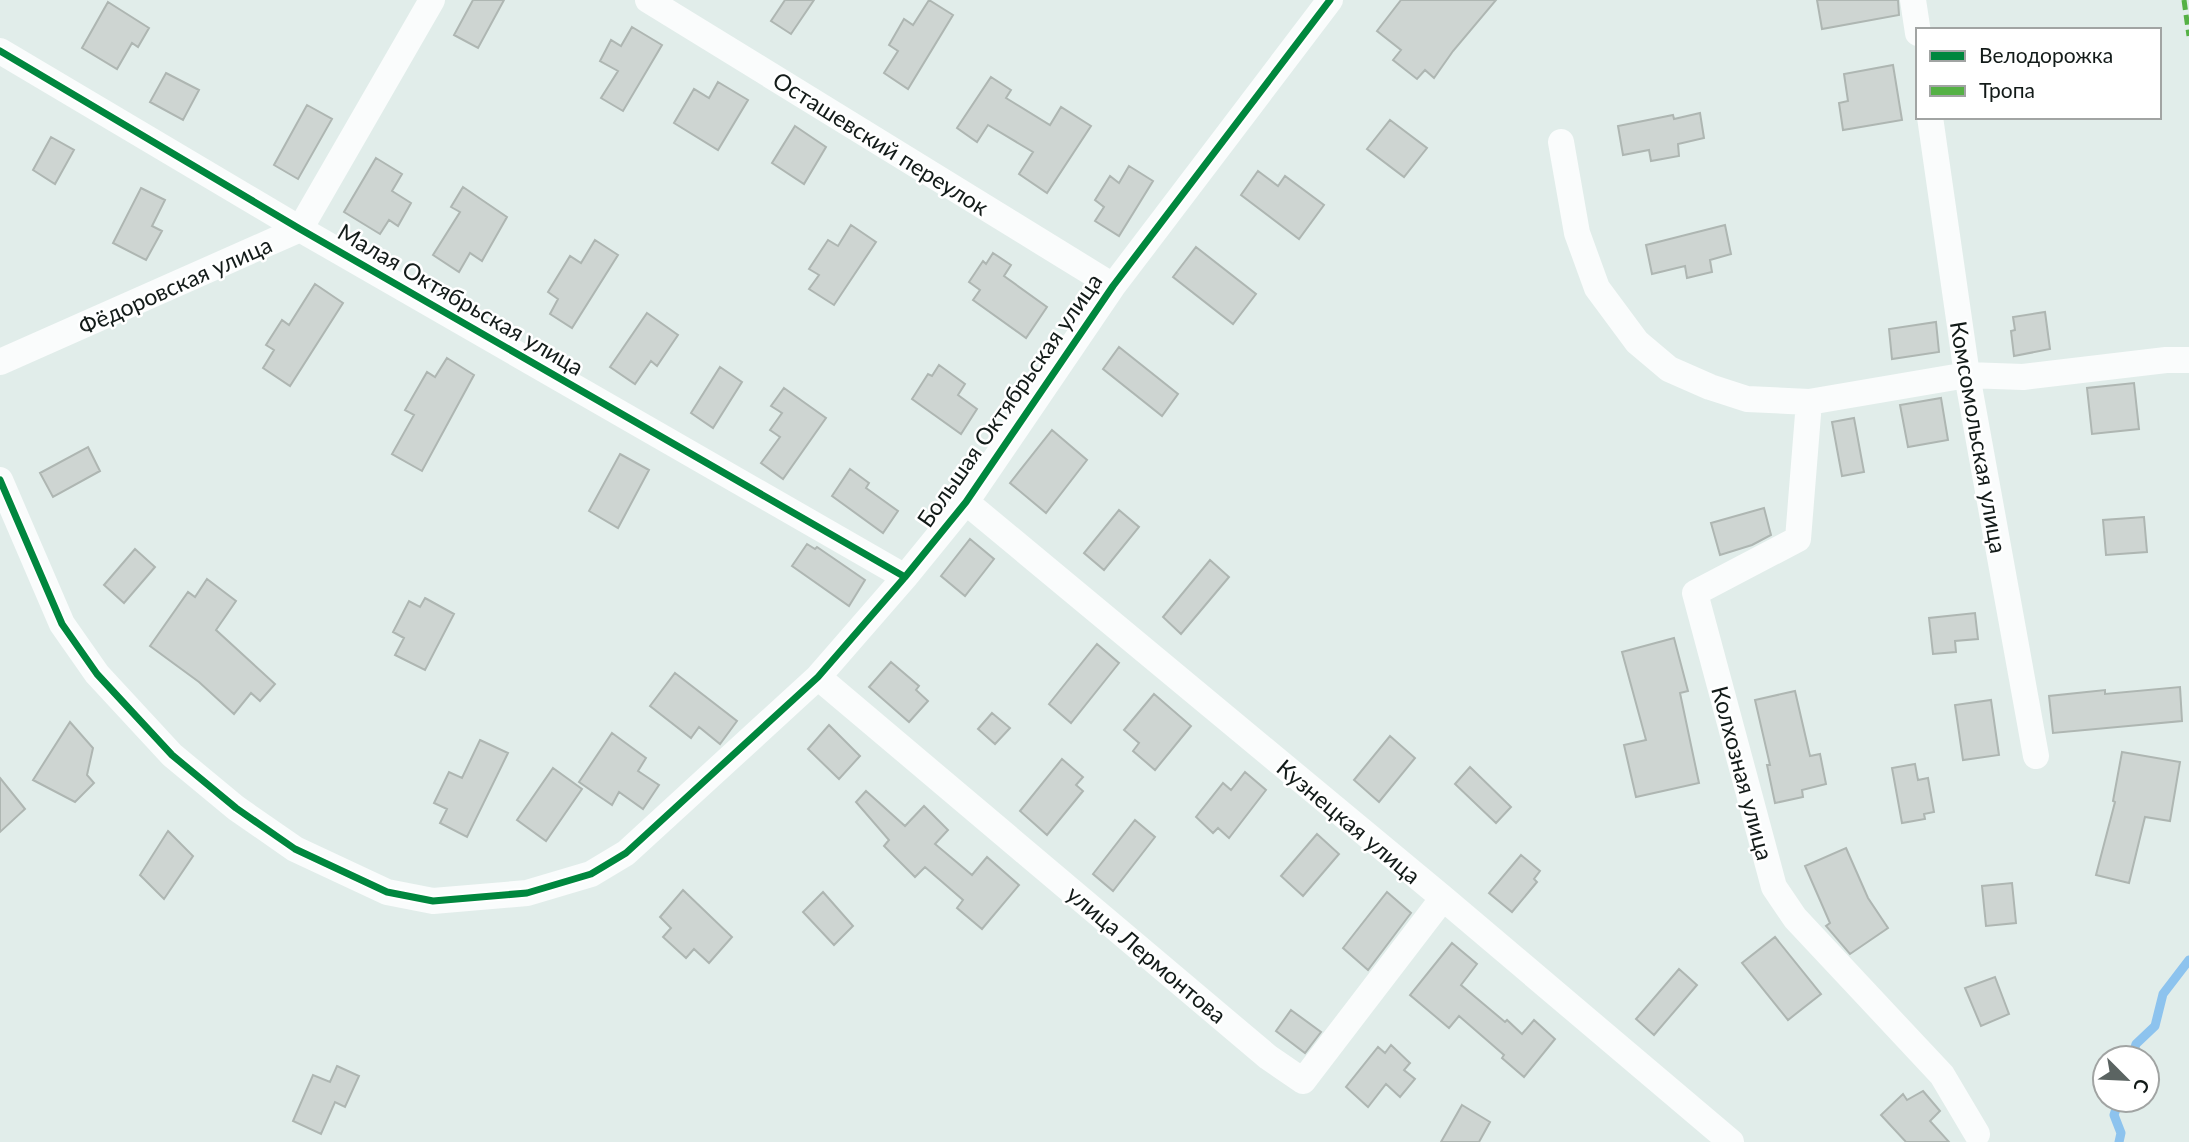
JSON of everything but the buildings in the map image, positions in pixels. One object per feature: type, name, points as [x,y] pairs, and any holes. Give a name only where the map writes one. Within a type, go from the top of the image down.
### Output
[{"type":"street","name":"Фёдоровская улица","points":[[0,362],[300,229],[432,0]]},
{"type":"street","name":"Осташевский переулок","points":[[649,0],[1113,286]]},
{"type":"street","name":"Большая Октябрьская улица","points":[[0,480],[62,624],[97,674],[172,755],[236,808],[295,849],[387,892],[433,901],[527,894],[591,874],[626,853],[818,677],[905,577],[966,502],[1113,286],[1330,0]]},
{"type":"street","points":[[1913,0],[1917,28]]},
{"type":"street","name":"Малая Октябрьская улица","points":[[0,51],[300,229],[905,577]]},
{"type":"street","name":"Комсомольская улица","points":[[1930,119],[1967,375],[2035,756]]},
{"type":"street","points":[[1561,142],[1577,233],[1597,288],[1637,342],[1670,369],[1710,387],[1747,399],[1810,402],[1967,375],[2024,377],[2166,360],[2189,360]]},
{"type":"street","name":"Колхозная улица","points":[[1810,402],[1798,538],[1695,593],[1774,887],[1795,918],[1942,1075],[1977,1134]]},
{"type":"street","name":"Кузнецкая улица","points":[[966,502],[1443,898],[1731,1142]]},
{"type":"street","name":"улица Лермонтова","points":[[818,677],[1268,1057],[1303,1080],[1443,898]]},
{"type":"waterway","points":[[2136,1044],[2155,1026],[2163,994],[2189,960]]},
{"type":"waterway","points":[[2114,1114],[2121,1133],[2119,1142]]},
{"type":"marked path","points":[[2184,0],[2189,36]]},
{"type":"cycle path","points":[[0,480],[62,624],[97,674],[172,755],[236,808],[295,849],[387,892],[433,901],[527,893],[591,874],[626,853],[818,677],[905,577],[966,502],[1113,286],[1330,0]]},
{"type":"cycle path","points":[[0,51],[300,229],[905,577]]}]
